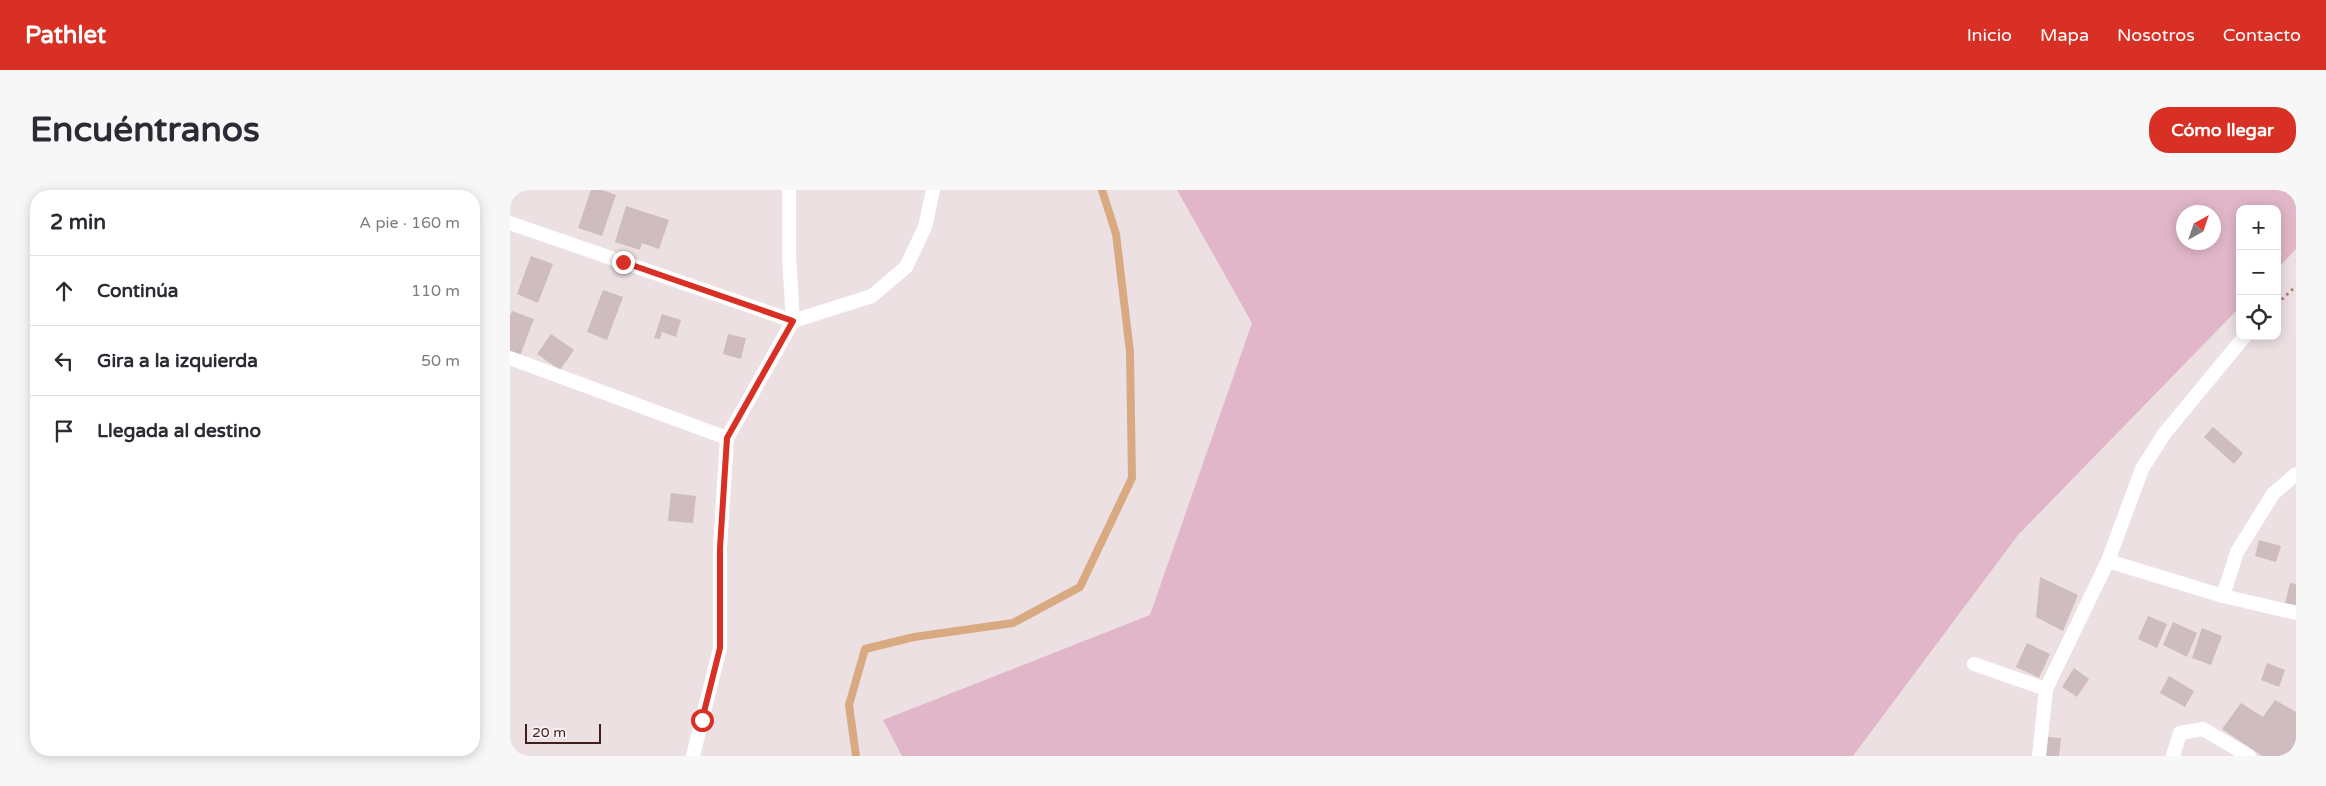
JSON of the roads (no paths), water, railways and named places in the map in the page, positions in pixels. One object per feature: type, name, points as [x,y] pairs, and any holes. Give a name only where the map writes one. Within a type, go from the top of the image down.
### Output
[{"type":"street","points":[[692,756],[720,648],[720,548],[727,438],[793,321],[789,256],[789,190]]},
{"type":"street","points":[[510,223],[793,321],[872,296],[906,267],[925,228],[933,190]]},
{"type":"street","points":[[2038,756],[2046,689],[2108,561],[2142,469],[2164,434],[2242,340]]},
{"type":"street","points":[[510,358],[727,438]]},
{"type":"street","points":[[2223,596],[2237,552],[2273,494],[2296,474]]},
{"type":"street","points":[[2108,561],[2223,596],[2296,613]]},
{"type":"street","points":[[1974,664],[2046,689]]},
{"type":"street","points":[[2173,756],[2180,733],[2203,729],[2249,756]]},
{"type":"waterway","points":[[856,756],[849,705],[865,649],[914,637],[1013,623],[1080,587],[1132,478],[1130,352],[1116,234],[1102,190]]}]
